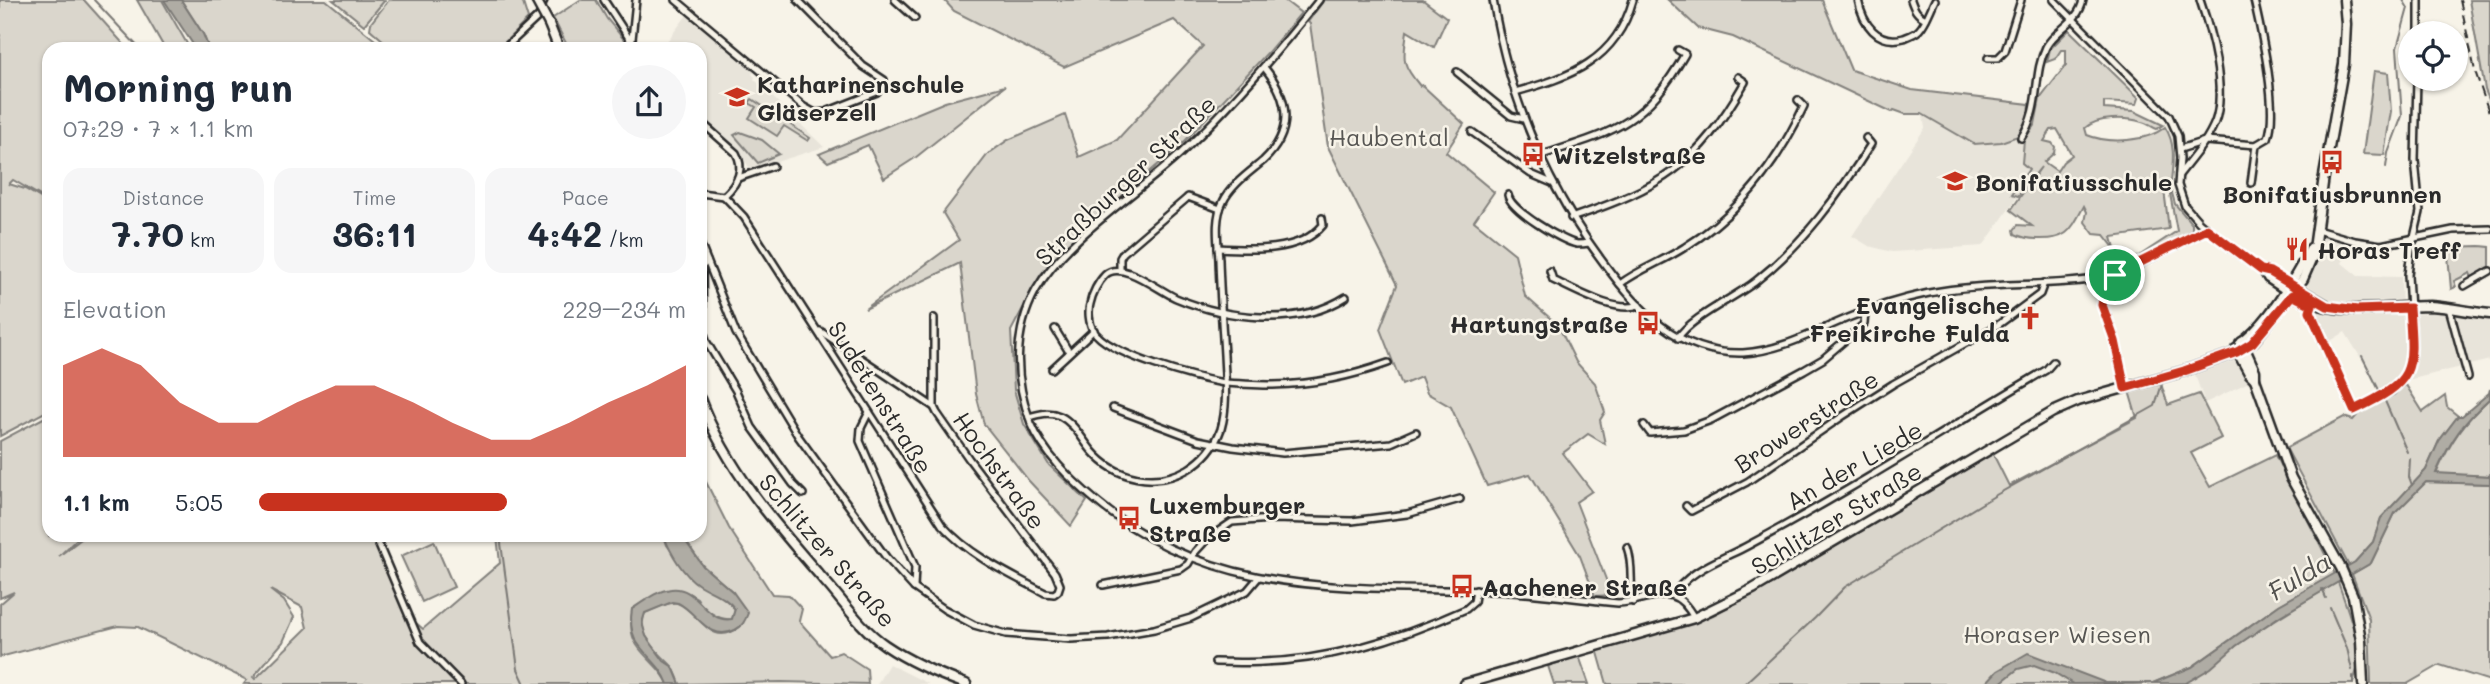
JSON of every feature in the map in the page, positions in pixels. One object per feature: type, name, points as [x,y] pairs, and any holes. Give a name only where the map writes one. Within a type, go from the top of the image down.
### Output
[{"type":"main road","points":[[536,0],[556,42]]},
{"type":"main road","name":"Schlitzer Straße","points":[[1465,684],[1694,618],[1753,589],[2041,418],[2078,401],[2184,371],[2253,341],[2310,264],[2344,64],[2344,0]]},
{"type":"main road","points":[[2291,289],[2326,305]]},
{"type":"main road","points":[[2291,289],[2312,305],[2357,310],[2449,308],[2490,314]]},
{"type":"main road","points":[[2240,347],[2255,379],[2291,478],[2334,554],[2353,596],[2361,640],[2363,684]]},
{"type":"main road","name":"Schlitzer Straße","points":[[707,414],[727,457],[745,482],[846,606],[883,644],[930,671],[966,684]]},
{"type":"street","points":[[511,42],[539,16],[544,0]]},
{"type":"street","points":[[604,0],[629,42]]},
{"type":"street","points":[[631,42],[636,0]]},
{"type":"street","points":[[676,0],[804,107],[815,113],[826,112],[877,92],[884,80],[863,66],[798,0]]},
{"type":"street","points":[[895,0],[915,18]]},
{"type":"street","name":"Straßburger Straße","points":[[1319,0],[1264,67],[1202,133],[1074,244],[1045,276],[1027,311],[1019,347],[1018,373],[1029,417],[1039,438],[1050,454],[1087,493],[1137,531],[1192,558],[1258,578],[1334,587],[1476,590],[1614,602],[1633,602],[1661,593],[1674,596]]},
{"type":"street","points":[[1493,0],[1503,49],[1524,119],[1552,183],[1572,218],[1620,284],[1661,327],[1678,338],[1718,351],[1762,351],[1904,299],[1951,289],[2082,281],[2115,275],[2207,229]]},
{"type":"street","points":[[1515,92],[1570,75],[1590,64],[1618,33],[1633,0]]},
{"type":"street","points":[[1858,0],[1867,25],[1879,36],[1893,41],[1919,31],[1935,0]]},
{"type":"street","points":[[1911,0],[1920,16],[1926,19]]},
{"type":"street","points":[[1988,58],[1998,58],[2005,51],[2021,0]]},
{"type":"street","points":[[2053,0],[2164,109],[2174,124],[2180,149],[2180,195],[2185,206],[2207,229],[2261,270],[2267,279],[2291,289]]},
{"type":"street","points":[[2021,138],[2030,124],[2046,47],[2078,14],[2083,0]]},
{"type":"street","points":[[2179,176],[2205,141],[2216,120],[2219,100],[2209,27],[2200,0]]},
{"type":"street","points":[[2180,149],[2205,141],[2256,145],[2268,138],[2271,121],[2264,50],[2254,0]]},
{"type":"street","points":[[2418,0],[2419,21]]},
{"type":"street","points":[[1539,156],[1604,134],[1641,112],[1672,77],[1685,54],[1678,50]]},
{"type":"street","points":[[1029,417],[1047,413],[1061,417],[1075,428],[1105,464],[1144,479],[1180,473],[1197,462],[1214,444],[1224,414],[1225,383],[1218,248],[1220,209],[1230,191],[1272,151],[1283,132],[1285,117],[1284,100],[1277,83],[1264,67]]},
{"type":"street","points":[[1457,72],[1511,116],[1524,119]]},
{"type":"street","points":[[1572,218],[1635,195],[1655,185],[1678,168],[1702,146],[1726,115],[1745,82],[1738,77]]},
{"type":"street","points":[[2312,305],[2310,311],[2354,410],[2392,391],[2404,377],[2410,364],[2412,344],[2408,275],[2420,212],[2415,160],[2417,91]]},
{"type":"street","points":[[1620,284],[1700,238],[1739,205],[1768,171],[1790,134],[1804,106],[1798,100]]},
{"type":"street","points":[[707,127],[736,153],[741,165],[738,178],[724,195],[707,194]]},
{"type":"street","points":[[1472,132],[1531,174],[1552,183]]},
{"type":"street","points":[[1678,338],[1689,324],[1757,280],[1802,239],[1860,163],[1871,144],[1866,138]]},
{"type":"street","points":[[2251,183],[2256,145]]},
{"type":"street","points":[[738,178],[773,166]]},
{"type":"street","name":"Sudetenstraße","points":[[724,195],[744,217],[942,525],[953,537],[986,561],[1045,593],[1058,592]]},
{"type":"street","points":[[1508,195],[1509,201],[1516,208],[1561,237],[1574,243],[1589,243]]},
{"type":"street","points":[[1120,269],[1123,253],[1188,197],[1220,209]]},
{"type":"street","points":[[1218,248],[1268,248],[1296,242],[1316,233],[1323,225],[1322,218]]},
{"type":"street","points":[[2317,230],[2381,245],[2453,230],[2490,229]]},
{"type":"street","points":[[707,261],[736,333],[798,436],[864,530],[914,588],[944,609],[984,629],[1020,636],[1090,639],[1142,632],[1191,618],[1247,591],[1258,578]]},
{"type":"street","points":[[1346,297],[1335,304],[1282,316],[1263,317],[1222,312],[1178,299],[1120,269],[1104,276],[1089,307],[1094,330],[1103,340],[1158,366],[1225,383],[1272,385],[1347,377],[1388,363]]},
{"type":"street","points":[[1550,271],[1553,280],[1602,301],[1628,308],[1639,305]]},
{"type":"street","points":[[2464,286],[2490,271]]},
{"type":"street","points":[[2115,275],[2104,295],[2102,305],[2115,341],[2125,388]]},
{"type":"street","name":"Browerstraße","points":[[1686,506],[1691,511],[1747,482],[1873,397],[2005,320],[2040,294],[2044,283]]},
{"type":"street","points":[[2449,308],[2468,377]]},
{"type":"street","points":[[1644,425],[1650,433],[1666,432],[1684,430],[1711,420],[1823,359],[1866,322],[1865,312]]},
{"type":"street","name":"Hochstraße","points":[[934,318],[934,407],[969,460],[1055,573],[1060,585],[1058,592]]},
{"type":"street","points":[[817,329],[934,407]]},
{"type":"street","points":[[1055,329],[1069,352]]},
{"type":"street","points":[[1052,369],[1094,330]]},
{"type":"street","points":[[707,340],[736,391],[752,427],[803,494]]},
{"type":"street","name":"An der Liede","points":[[1674,596],[1681,583],[1695,574],[1925,445],[2046,370],[2053,362]]},
{"type":"street","points":[[1112,408],[1181,435],[1214,444],[1283,453],[1391,443],[1416,432]]},
{"type":"street","points":[[869,412],[860,428],[860,441],[912,559],[916,578],[914,588]]},
{"type":"street","points":[[1103,585],[1181,569],[1207,539],[1232,522],[1272,519],[1352,521],[1408,514],[1460,499]]},
{"type":"street","points":[[377,542],[420,642],[461,684]]},
{"type":"street","points":[[1627,547],[1632,564],[1630,589],[1633,602]]},
{"type":"street","points":[[1215,662],[1265,663],[1382,640],[1466,609],[1474,602],[1476,590]]},
{"type":"street","points":[[1674,596],[1694,618]]},
{"type":"shaded area","points":[[164,0],[181,0],[206,42],[191,42]]},
{"type":"shaded area","name":"Katharinenschule Gläserzell","points":[[687,15],[755,71],[752,74],[754,79],[824,147],[751,170],[736,148],[707,122],[707,42],[666,42]]},
{"type":"shaded area","name":"Bonifatiusschule","points":[[1923,116],[1974,144],[2001,142],[2018,136],[2024,140],[2022,163],[2029,168],[2013,194],[2018,196],[1983,246],[1892,252],[1869,246],[1852,236],[1925,128]]},
{"type":"shaded area","points":[[2321,236],[2351,247],[2342,263],[2358,276],[2401,277],[2402,315],[2444,312],[2490,317],[2490,360],[2412,379],[2384,396],[2345,332],[2327,343],[2313,312],[2320,297],[2310,291],[2306,282]]},
{"type":"shaded area","points":[[2230,359],[2238,362],[2249,382],[2205,403],[2194,372]]},
{"type":"shaded area","points":[[2490,389],[2490,398],[2458,432],[2436,473],[2490,476],[2490,484],[2426,482],[2395,513],[2371,563],[2280,616],[2236,646],[2211,668],[2186,683],[2073,684],[2034,665],[2018,669],[1999,684],[1985,684],[1997,671],[2028,653],[2106,683],[2153,683],[2192,667],[2279,605],[2355,562],[2373,542],[2381,518],[2426,470],[2439,441],[2458,416],[2462,416],[2489,393]]},
{"type":"shaded area","points":[[667,542],[686,542],[703,566],[733,592],[748,613],[740,627],[726,633],[718,633],[678,603],[672,602],[645,613],[642,623],[646,636],[664,661],[673,667],[680,684],[668,684],[637,643],[631,623],[632,609],[655,594],[680,589],[715,616],[723,619],[732,619],[735,609],[723,598],[699,585],[673,556]]},
{"type":"shaded area","points":[[889,664],[929,684],[877,684]]},
{"type":"green space","points":[[0,0],[84,0],[122,42],[42,42],[42,197],[13,180],[9,184],[42,199],[42,414],[0,436]]},
{"type":"green space","points":[[137,0],[162,0],[186,42],[161,42]]},
{"type":"green space","points":[[181,0],[326,0],[377,42],[206,42]]},
{"type":"green space","points":[[333,0],[385,0],[364,25]]},
{"type":"green space","points":[[389,0],[522,0],[528,19],[505,42],[385,42],[370,29],[371,23]]},
{"type":"green space","points":[[580,0],[596,0],[607,19],[626,42],[565,42],[553,18]]},
{"type":"green space","points":[[944,0],[1284,0],[1301,13],[1184,142],[1075,237],[1041,274],[1011,331],[1014,390],[1024,424],[1049,465],[1087,501],[1071,526],[1029,481],[984,424],[976,394],[960,263],[865,309],[959,240],[943,213],[988,154],[1008,140],[1065,115],[1079,157],[1117,140],[1203,46],[1174,20],[1064,67],[954,11]]},
{"type":"green space","name":"Haubental","points":[[1324,0],[1423,0],[1447,18],[1434,47],[1407,31],[1406,66],[1420,86],[1464,124],[1446,152],[1494,192],[1474,221],[1515,254],[1525,296],[1558,325],[1576,362],[1595,383],[1605,412],[1600,420],[1605,444],[1588,434],[1563,453],[1592,491],[1576,502],[1612,595],[1595,596],[1580,556],[1530,474],[1487,486],[1451,407],[1427,393],[1421,377],[1402,385],[1380,329],[1397,285],[1328,147],[1308,22]]},
{"type":"green space","points":[[1668,0],[1822,0],[1851,70],[1912,90],[2029,104],[2027,123],[2018,136],[2001,142],[1974,144],[1922,114],[1905,114],[1894,110],[1892,112],[1733,37],[1698,28]]},
{"type":"green space","points":[[2469,0],[2490,0],[2490,102],[2485,90]]},
{"type":"green space","points":[[2069,30],[2139,98],[2137,104],[2104,102],[2104,109],[2134,111],[2163,125],[2157,129],[2135,120],[2104,120],[2085,128],[2087,135],[2106,140],[2127,140],[2148,136],[2165,127],[2173,153],[2171,181],[2163,182],[2169,229],[2112,237],[2115,249],[2104,235],[2094,234],[2085,222],[2087,212],[2084,206],[2072,227],[2056,238],[2034,239],[2015,234],[2014,230],[2018,225],[2032,226],[2011,210],[2041,167],[2018,196],[2012,194],[2029,169],[2022,163],[2024,140],[2035,124],[2040,99],[2066,65],[2066,50],[2061,50],[2055,59],[2047,62],[2050,49]],"holes":[[[2057,129],[2072,155],[2057,171],[2044,162],[2054,153],[2055,147],[2052,143],[2044,141],[2051,130]]]},
{"type":"green space","points":[[2374,71],[2388,73],[2391,111],[2384,155],[2363,154]]},
{"type":"green space","points":[[1005,86],[915,158],[884,178],[868,145],[828,162],[819,154],[945,102]]},
{"type":"green space","points":[[752,99],[810,138],[808,141],[784,126],[777,136],[749,118],[756,107],[749,103]]},
{"type":"green space","points":[[740,132],[762,140],[779,154],[758,163],[734,135]]},
{"type":"green space","points":[[2172,193],[2175,204],[2192,224],[2192,230],[2131,265],[2130,262],[2177,231],[2170,194]]},
{"type":"green space","points":[[2490,247],[2490,268],[2472,278],[2470,273],[2454,281],[2456,287],[2451,289],[2448,255],[2436,255],[2436,250]]},
{"type":"green space","name":"Horaser Wiesen","points":[[2161,384],[2168,405],[2199,394],[2221,438],[2191,453],[2210,487],[2275,455],[2335,574],[2279,605],[2192,667],[2153,683],[2134,684],[1607,684],[1597,649],[1673,629],[1713,615],[1792,572],[1993,454],[2009,486],[2137,418],[2129,391]]},
{"type":"green space","points":[[2406,385],[2423,412],[2445,396],[2447,407],[2458,416],[2439,441],[2426,470],[2381,518],[2373,542],[2349,566],[2286,448],[2344,417],[2353,420],[2360,412]]},
{"type":"green space","points":[[2490,398],[2490,476],[2436,474],[2458,433]]},
{"type":"green space","points":[[42,419],[42,542],[74,542],[59,556],[77,542],[374,542],[415,622],[423,629],[500,563],[498,542],[666,542],[694,581],[721,595],[735,609],[732,619],[722,618],[707,610],[697,598],[679,590],[671,590],[656,594],[632,609],[631,627],[634,640],[668,684],[244,684],[247,680],[138,627],[118,626],[0,657],[0,604],[14,592],[0,598],[0,441]],"holes":[[[270,590],[302,607],[307,628],[255,679],[253,677],[283,642],[294,617],[284,601]]]},
{"type":"green space","points":[[2426,482],[2490,484],[2490,681],[2440,665],[2407,684],[2371,684],[2369,619],[2352,574],[2371,563],[2395,513]]},
{"type":"green space","points":[[707,484],[729,528],[772,594],[789,595],[802,609],[799,621],[830,656],[841,652],[867,669],[868,684],[680,684],[672,666],[649,642],[643,628],[645,613],[665,604],[677,603],[684,606],[705,626],[720,634],[730,633],[741,626],[733,592],[703,566],[686,542],[707,542]]},
{"type":"green space","points":[[434,542],[454,587],[422,602],[401,556]]},
{"type":"green space","points":[[2338,582],[2358,652],[2358,666],[2353,684],[2182,684],[2264,627]]},
{"type":"green space","points":[[1579,656],[1589,684],[1554,684],[1548,666]]},
{"type":"waterway","points":[[94,0],[133,42]]},
{"type":"waterway","points":[[2386,167],[2388,153],[2402,116],[2397,48],[2408,8],[2403,0]]},
{"type":"waterway","points":[[2362,356],[2380,392]]},
{"type":"waterway","points":[[1744,684],[1845,587],[1996,495],[2155,406],[2162,384]]},
{"type":"waterway","points":[[2385,401],[2407,452]]},
{"type":"waterway","points":[[2410,459],[2409,477],[2412,485]]},
{"type":"waterway","points":[[501,542],[518,669],[525,684]]},
{"type":"waterway","name":"Fulda","points":[[2322,589],[2326,598]]},
{"type":"waterway","points":[[2330,608],[2347,648],[2352,670]]},
{"type":"waterway","points":[[2353,676],[2353,684]]},
{"type":"railway","points":[[2460,0],[2475,71],[2490,115]]},
{"type":"place","name":"Katharinenschule Gläserzell","points":[[737,97]]},
{"type":"place","name":"Witzelstraße","points":[[1533,154]]},
{"type":"place","name":"Bonifatiusbrunnen","points":[[2332,162]]},
{"type":"place","name":"Bonifatiusschule","points":[[1955,181]]},
{"type":"place","name":"Horas Treff","points":[[2297,249]]},
{"type":"place","name":"Evangelische Freikirche Fulda","points":[[2030,318]]},
{"type":"place","name":"Hartungstraße","points":[[1648,323]]},
{"type":"place","name":"Luxemburger Straße","points":[[1129,518]]},
{"type":"place","name":"Aachener Straße","points":[[1462,586]]},
{"type":"route","points":[[2207,229],[2261,270],[2270,272],[2326,305],[2357,310],[2409,308],[2412,344],[2410,364],[2404,377],[2392,391],[2354,410],[2310,311],[2312,305],[2292,295],[2252,343],[2237,352],[2125,388],[2115,341],[2102,305],[2104,295],[2115,275],[2192,234],[2207,229]]}]
